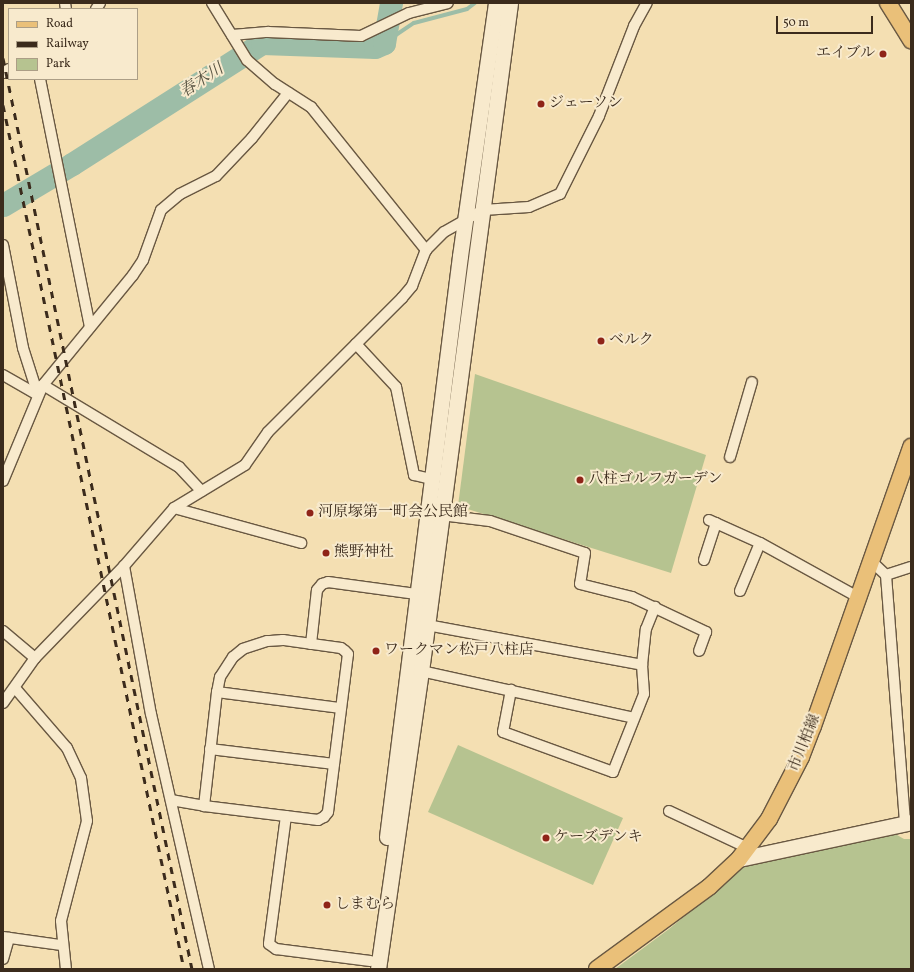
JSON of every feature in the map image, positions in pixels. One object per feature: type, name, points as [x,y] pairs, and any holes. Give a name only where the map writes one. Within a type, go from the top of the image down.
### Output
[{"type":"main road","points":[[888,3],[911,40]]},
{"type":"main road","name":"市川柏線","points":[[596,969],[698,896],[744,853],[769,819],[801,757],[911,447]]},
{"type":"street","points":[[212,3],[247,60],[288,93],[311,107],[426,250]]},
{"type":"street","points":[[232,35],[268,32],[344,36],[371,33],[409,13],[448,3]]},
{"type":"street","points":[[3,703],[35,658],[124,566],[174,508],[228,477],[245,465],[268,432],[412,286],[426,250],[444,232],[483,210],[529,207],[560,194],[599,116],[634,26],[647,3]]},
{"type":"street","points":[[372,966],[421,671],[483,210],[502,5]]},
{"type":"street","points":[[372,966],[416,594],[466,220],[502,5]]},
{"type":"street","points":[[40,80],[58,162],[90,327]]},
{"type":"street","points":[[3,481],[43,385],[143,260],[161,210],[180,194],[216,176],[252,138],[288,93]]},
{"type":"street","points":[[3,245],[24,348],[38,395]]},
{"type":"street","points":[[356,344],[396,388],[414,475],[431,479]]},
{"type":"street","points":[[3,375],[38,395]]},
{"type":"street","points":[[730,457],[752,382]]},
{"type":"street","points":[[43,385],[179,467],[202,491]]},
{"type":"street","points":[[174,508],[301,543]]},
{"type":"street","points":[[441,515],[490,521],[586,553],[580,584],[632,597],[706,632],[699,651]]},
{"type":"street","points":[[704,560],[713,521],[760,543],[858,597]]},
{"type":"street","points":[[740,591],[760,543]]},
{"type":"street","points":[[669,811],[744,853],[908,822],[886,575],[871,561]]},
{"type":"street","points":[[124,566],[146,692],[209,969]]},
{"type":"street","points":[[886,575],[911,567]]},
{"type":"street","points":[[311,644],[317,590],[322,584],[328,582],[416,594]]},
{"type":"street","points":[[511,690],[503,732],[613,772],[644,694],[642,665],[646,629],[655,607]]},
{"type":"street","points":[[427,625],[642,665]]},
{"type":"street","points":[[3,631],[35,658]]},
{"type":"street","points":[[170,800],[204,806],[318,820],[324,817],[328,812],[348,654],[342,648],[267,641],[243,649],[225,668],[217,692],[204,806]]},
{"type":"street","points":[[421,671],[634,718]]},
{"type":"street","points":[[15,688],[67,748],[81,778],[87,821],[61,921],[61,945],[66,969]]},
{"type":"street","points":[[217,692],[341,708]]},
{"type":"street","points":[[210,749],[334,764]]},
{"type":"street","points":[[286,816],[269,944],[276,949],[372,966]]},
{"type":"street","points":[[3,959],[6,938],[61,945]]},
{"type":"green space","name":"八柱ゴルフガーデン","points":[[475,374],[706,455],[671,573],[458,506]]},
{"type":"green space","points":[[458,745],[623,818],[593,885],[428,812]]},
{"type":"green space","points":[[890,831],[904,839],[911,839],[911,969],[615,969],[669,929],[744,867]]},
{"type":"waterway","name":"春木川","points":[[3,205],[72,164],[262,43],[375,47],[384,43],[391,3]]},
{"type":"waterway","points":[[384,43],[414,23],[467,9],[475,3]]},
{"type":"railway","points":[[3,58],[192,969]]},
{"type":"railway","points":[[3,105],[184,969]]},
{"type":"place","name":"エイブル","points":[[883,54]]},
{"type":"place","name":"ジェーソン","points":[[541,104]]},
{"type":"place","name":"ベルク","points":[[601,341]]},
{"type":"place","name":"八柱ゴルフガーデン","points":[[580,480]]},
{"type":"place","name":"河原塚第一町会公民館","points":[[310,513]]},
{"type":"place","name":"熊野神社","points":[[326,553]]},
{"type":"place","name":"ワークマン松戸八柱店","points":[[376,651]]},
{"type":"place","name":"ケーズデンキ","points":[[546,838]]},
{"type":"place","name":"しまむら","points":[[327,905]]}]
